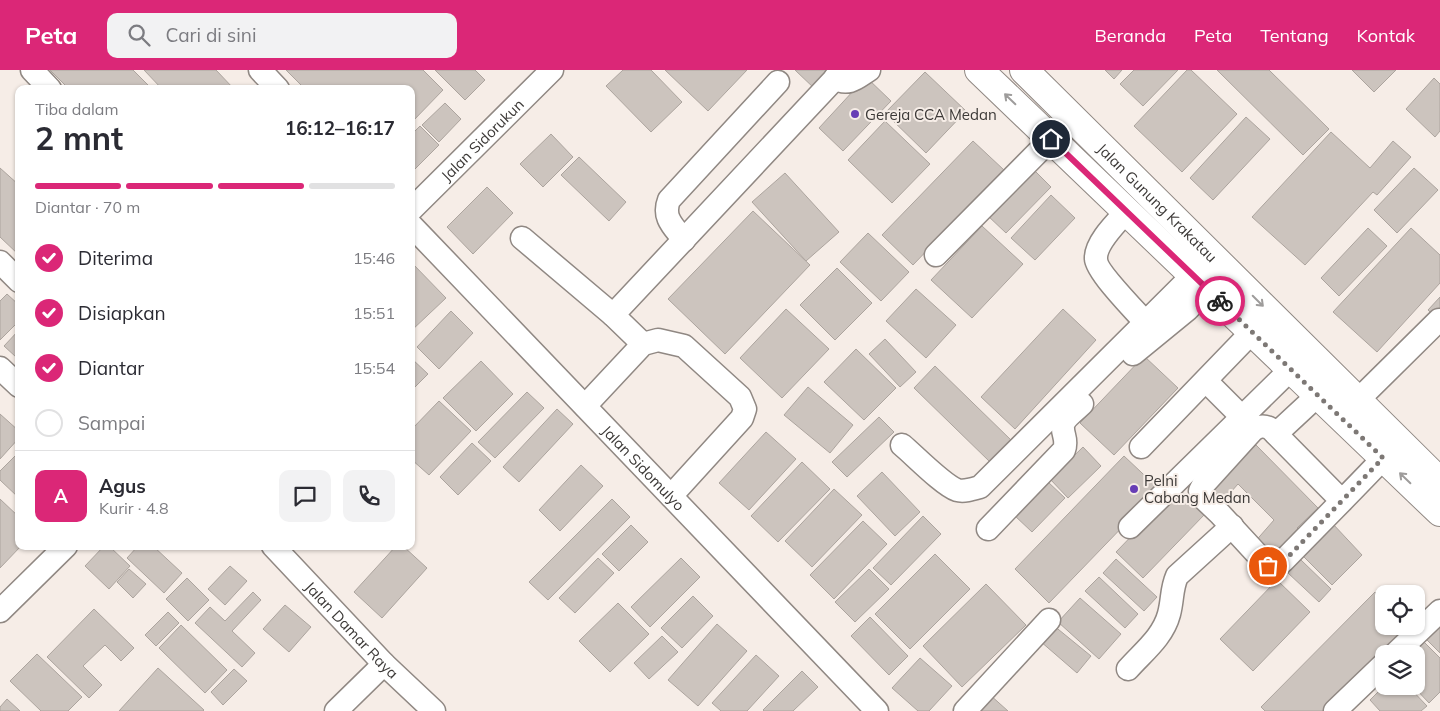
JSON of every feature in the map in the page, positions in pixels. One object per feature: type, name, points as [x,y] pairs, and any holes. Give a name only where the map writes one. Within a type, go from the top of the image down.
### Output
[{"type":"main road","name":"Jalan Gunung Krakatau","points":[[979,70],[1318,394],[1391,449],[1440,482]]},
{"type":"main road","name":"Jalan Gunung Krakatau","points":[[1024,70],[1358,400],[1391,449],[1440,512]]},
{"type":"street","points":[[32,70],[46,85]]},
{"type":"street","points":[[260,70],[274,85]]},
{"type":"street","name":"Jalan Sidorukun","points":[[415,206],[552,70]]},
{"type":"street","points":[[613,316],[839,74],[844,83],[869,70]]},
{"type":"street","points":[[684,240],[667,218],[666,208],[669,200],[778,82]]},
{"type":"street","points":[[936,255],[1051,139]]},
{"type":"street","points":[[1127,211],[1105,237],[1098,249],[1095,261],[1101,272],[1146,323]]},
{"type":"street","name":"Jalan Sidomulyo","points":[[415,229],[877,711]]},
{"type":"street","points":[[522,238],[643,344]]},
{"type":"street","points":[[0,262],[15,277]]},
{"type":"street","points":[[902,445],[957,490],[971,490],[980,487],[1146,323],[1200,282]]},
{"type":"street","points":[[988,530],[1064,450],[1067,440],[1063,428],[1066,420],[1148,341],[1188,309],[1200,282]]},
{"type":"street","points":[[1358,400],[1439,320]]},
{"type":"street","points":[[1141,447],[1252,332]]},
{"type":"street","points":[[585,406],[643,344],[658,340],[684,346],[740,397],[745,408],[742,418],[671,496]]},
{"type":"street","points":[[0,368],[15,382]]},
{"type":"street","points":[[1130,527],[1291,369]]},
{"type":"street","points":[[1206,381],[1242,417]]},
{"type":"street","points":[[1276,434],[1318,394]]},
{"type":"street","points":[[1342,501],[1271,429],[1264,426],[1255,428],[1203,485],[1200,491],[1200,496],[1232,526],[1268,566],[1276,567],[1284,561],[1342,501],[1391,449]]},
{"type":"street","points":[[1128,669],[1161,633],[1169,614],[1172,587],[1178,576],[1232,526]]},
{"type":"street","points":[[0,611],[62,550]]},
{"type":"street","name":"Jalan Damar Raya","points":[[276,550],[384,664],[434,711]]},
{"type":"street","points":[[1404,645],[1440,610]]},
{"type":"street","points":[[965,711],[1049,620]]},
{"type":"street","points":[[336,711],[384,664]]},
{"type":"street","points":[[1335,711],[1375,673]]},
{"type":"building","points":[[50,70],[133,70],[148,85],[65,85]]},
{"type":"building","points":[[144,70],[216,70],[230,85],[158,85]]},
{"type":"building","points":[[286,70],[423,70],[443,90],[415,119],[415,85],[301,85]]},
{"type":"building","points":[[435,70],[475,70],[485,80],[465,100]]},
{"type":"building","points":[[623,70],[651,70],[682,102],[651,132],[606,86]]},
{"type":"building","points":[[665,70],[747,70],[708,111]]},
{"type":"building","points":[[795,70],[834,70],[816,90]]},
{"type":"building","points":[[1105,70],[1122,70],[1114,79]]},
{"type":"building","points":[[1134,70],[1178,70],[1143,106],[1120,84]]},
{"type":"building","points":[[1187,70],[1191,70],[1237,114],[1182,172],[1134,126]]},
{"type":"building","points":[[1217,70],[1269,70],[1329,129],[1303,155]]},
{"type":"building","points":[[1352,70],[1396,70],[1374,92]]},
{"type":"building","points":[[925,72],[966,111],[926,153],[885,113]]},
{"type":"building","name":"Gereja CCA Medan","points":[[866,77],[891,101],[843,151],[819,128]]},
{"type":"building","points":[[1434,78],[1440,84],[1440,131],[1435,137],[1406,109]]},
{"type":"building","points":[[445,103],[461,119],[439,142],[422,125]]},
{"type":"building","points":[[1246,117],[1270,139],[1213,200],[1190,178]]},
{"type":"building","points":[[885,121],[930,164],[892,203],[848,160]]},
{"type":"building","points":[[420,126],[439,145],[415,169],[415,131]]},
{"type":"building","points":[[1331,132],[1370,168],[1393,141],[1411,157],[1377,195],[1373,192],[1305,265],[1252,217]]},
{"type":"building","points":[[551,134],[573,157],[543,187],[520,164]]},
{"type":"building","points":[[973,141],[1004,170],[913,265],[882,235]]},
{"type":"building","points":[[579,157],[626,202],[609,221],[561,175]]},
{"type":"building","points":[[0,168],[15,181],[15,251],[0,237]]},
{"type":"building","points":[[1032,168],[1051,187],[1006,233],[987,215]]},
{"type":"building","points":[[1414,168],[1438,190],[1397,233],[1374,210]]},
{"type":"building","points":[[785,173],[839,232],[806,261],[752,202]]},
{"type":"building","points":[[487,187],[513,213],[473,254],[447,227]]},
{"type":"building","points":[[1051,195],[1075,218],[1035,260],[1011,238]]},
{"type":"building","points":[[753,211],[810,265],[725,354],[668,299]]},
{"type":"building","points":[[982,226],[1023,264],[972,318],[931,280]]},
{"type":"building","points":[[1368,228],[1387,246],[1339,296],[1321,278]]},
{"type":"building","points":[[1411,228],[1440,255],[1440,283],[1377,352],[1333,312]]},
{"type":"building","points":[[868,233],[909,272],[881,301],[840,262]]},
{"type":"building","points":[[415,266],[446,298],[415,327]]},
{"type":"building","points":[[837,268],[872,303],[835,340],[800,305]]},
{"type":"building","points":[[916,289],[956,325],[926,358],[886,321]]},
{"type":"building","points":[[7,294],[15,301],[15,325],[0,340],[0,301]]},
{"type":"building","points":[[1440,297],[1440,321],[1428,310]]},
{"type":"building","points":[[786,309],[829,349],[782,398],[740,358]]},
{"type":"building","points":[[1063,309],[1096,340],[1015,429],[981,397]]},
{"type":"building","points":[[451,311],[473,333],[439,369],[417,347]]},
{"type":"building","points":[[15,334],[15,356],[4,346]]},
{"type":"building","points":[[885,339],[916,372],[900,387],[869,354]]},
{"type":"building","points":[[856,349],[896,388],[864,420],[824,382]]},
{"type":"building","points":[[1144,356],[1178,388],[1114,455],[1080,423]]},
{"type":"building","points":[[481,361],[513,394],[476,431],[443,398]]},
{"type":"building","points":[[415,362],[428,374],[415,387]]},
{"type":"building","points":[[935,366],[1011,440],[990,462],[914,388]]},
{"type":"building","points":[[808,387],[853,425],[830,453],[784,415]]},
{"type":"building","points":[[527,392],[544,408],[495,458],[478,442]]},
{"type":"building","points":[[439,401],[471,431],[429,475],[415,463],[415,426]]},
{"type":"building","points":[[557,409],[573,424],[519,482],[503,467]]},
{"type":"building","points":[[0,414],[15,427],[15,442],[0,459]]},
{"type":"building","points":[[879,417],[894,432],[847,477],[832,462]]},
{"type":"building","points":[[766,432],[796,459],[749,510],[719,483]]},
{"type":"building","points":[[472,443],[491,461],[458,495],[440,477]]},
{"type":"building","points":[[1256,445],[1318,508],[1297,528],[1301,531],[1273,562],[1253,544],[1274,520],[1238,484],[1216,509],[1203,497],[1233,464],[1235,466]]},
{"type":"building","points":[[1083,447],[1101,466],[1068,498],[1050,479]]},
{"type":"building","points":[[15,456],[15,494],[0,480],[0,471]]},
{"type":"building","points":[[1124,456],[1159,489],[1049,603],[1015,569]]},
{"type":"building","points":[[802,462],[830,489],[778,542],[751,516]]},
{"type":"building","points":[[581,465],[603,486],[560,531],[539,510]]},
{"type":"building","points":[[882,472],[920,512],[895,536],[857,496]]},
{"type":"building","points":[[1047,481],[1065,498],[1032,532],[1014,515]]},
{"type":"building","points":[[1178,488],[1205,514],[1143,578],[1116,552]]},
{"type":"building","points":[[834,489],[862,515],[812,567],[785,541]]},
{"type":"building","points":[[0,499],[15,513],[15,550],[17,550],[0,568]]},
{"type":"building","points":[[612,499],[630,517],[548,600],[529,582]]},
{"type":"building","points":[[923,516],[941,534],[891,585],[873,568]]},
{"type":"building","points":[[863,521],[887,544],[834,599],[810,575]]},
{"type":"building","points":[[1332,523],[1362,555],[1332,585],[1301,554]]},
{"type":"building","points":[[631,525],[648,542],[619,571],[602,554]]},
{"type":"building","points":[[100,550],[113,550],[130,566],[109,589],[85,566]]},
{"type":"building","points":[[134,550],[157,550],[182,573],[164,593],[127,558]]},
{"type":"building","points":[[392,550],[407,550],[427,568],[382,618],[354,592]]},
{"type":"building","points":[[935,554],[970,589],[910,649],[875,614]]},
{"type":"building","points":[[598,558],[614,573],[575,613],[559,598]]},
{"type":"building","points":[[681,558],[700,577],[650,627],[631,607]]},
{"type":"building","points":[[1116,559],[1157,597],[1144,611],[1103,573]]},
{"type":"building","points":[[1301,560],[1331,589],[1319,602],[1288,573]]},
{"type":"building","points":[[230,566],[247,581],[225,605],[208,589]]},
{"type":"building","points":[[129,569],[146,584],[133,598],[117,582]]},
{"type":"building","points":[[869,569],[889,589],[855,622],[835,602]]},
{"type":"building","points":[[1099,577],[1138,614],[1125,628],[1085,591]]},
{"type":"building","points":[[187,578],[209,600],[188,621],[166,599]]},
{"type":"building","points":[[1277,580],[1310,612],[1253,671],[1220,639]]},
{"type":"building","points":[[986,584],[1026,625],[962,687],[923,646]]},
{"type":"building","points":[[253,592],[261,600],[232,631],[255,653],[242,667],[195,623],[210,607],[225,621]]},
{"type":"building","points":[[1375,592],[1375,635],[1400,635],[1390,645],[1375,645],[1375,660],[1324,711],[1265,711],[1261,707]]},
{"type":"building","points":[[693,596],[713,616],[682,648],[661,628]]},
{"type":"building","points":[[1080,598],[1121,634],[1099,659],[1058,622]]},
{"type":"building","points":[[618,603],[649,634],[610,672],[579,641]]},
{"type":"building","points":[[285,605],[311,627],[289,652],[263,629]]},
{"type":"building","points":[[94,609],[134,648],[121,661],[105,645],[83,666],[102,685],[89,698],[47,657]]},
{"type":"building","points":[[168,612],[179,623],[156,646],[145,635]]},
{"type":"building","points":[[870,617],[908,656],[889,675],[851,636]]},
{"type":"building","points":[[1440,618],[1440,653],[1423,636]]},
{"type":"building","points":[[717,624],[747,651],[698,706],[668,680]]},
{"type":"building","points":[[181,625],[227,670],[205,693],[159,648]]},
{"type":"building","points":[[1053,625],[1091,656],[1077,673],[1040,641]]},
{"type":"building","points":[[662,636],[678,652],[649,679],[634,663]]},
{"type":"building","points":[[1423,641],[1440,658],[1440,692],[1429,703],[1421,695],[1425,695],[1425,645],[1419,645]]},
{"type":"building","points":[[37,654],[82,697],[68,711],[41,711],[10,681]]},
{"type":"building","points":[[756,655],[779,676],[747,711],[721,711],[712,703]]},
{"type":"building","points":[[920,658],[952,686],[929,711],[918,711],[892,688]]},
{"type":"building","points":[[158,668],[204,710],[119,711]]},
{"type":"building","points":[[234,669],[247,681],[223,705],[211,692]]},
{"type":"building","points":[[802,671],[818,687],[793,711],[764,711],[763,710]]},
{"type":"building","points":[[989,694],[1008,711],[972,711]]},
{"type":"building","points":[[1375,695],[1417,695],[1427,706],[1421,711],[1380,711],[1370,700]]},
{"type":"building","points":[[7,699],[20,711],[0,711],[0,707]]},
{"type":"way so far","points":[[1220,301],[1383,458],[1284,561],[1276,567],[1268,566]]},
{"type":"place","name":"Gereja CCA Medan","points":[[855,114]]},
{"type":"place","name":"Pelni Cabang Medan","points":[[1134,489]]},
{"type":"route","points":[[1051,139],[1220,301]]}]
